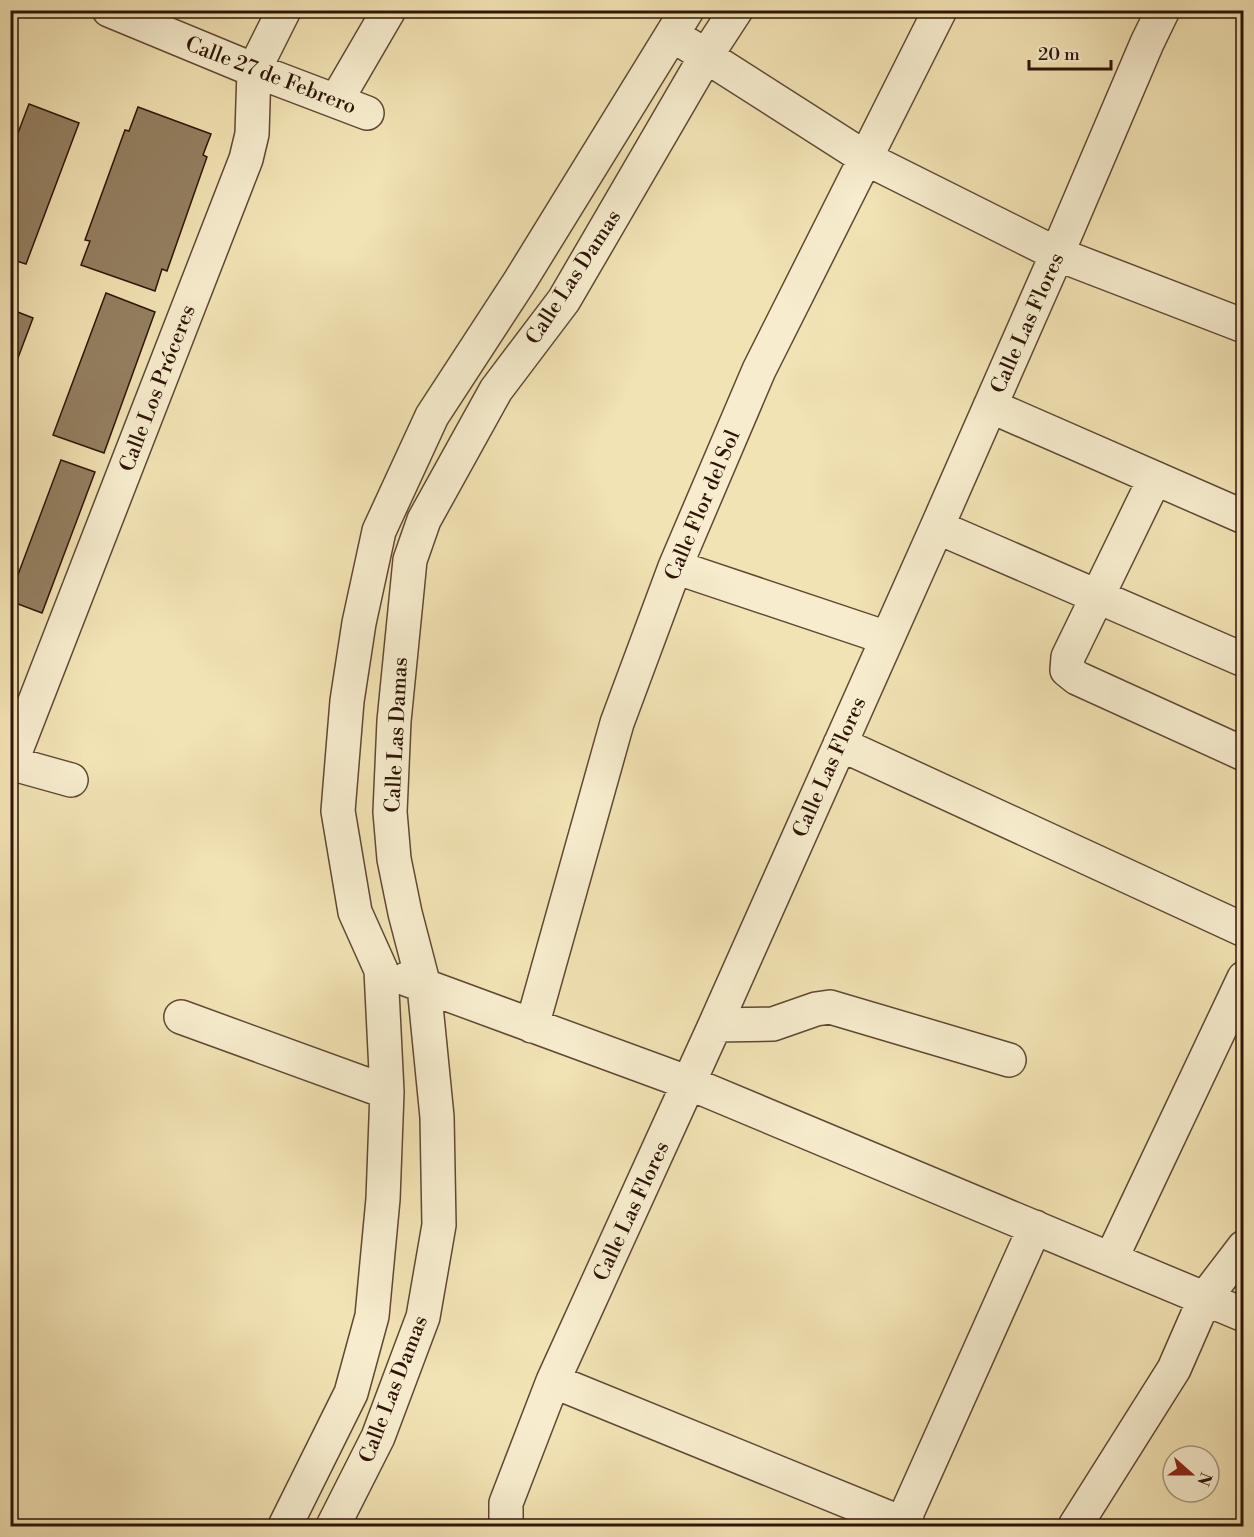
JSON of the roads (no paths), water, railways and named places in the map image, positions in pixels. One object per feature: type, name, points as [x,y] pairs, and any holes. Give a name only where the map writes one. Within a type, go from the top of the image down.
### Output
[{"type":"street","name":"Calle Los Próceres","points":[[11,763],[246,159],[252,134],[254,70],[284,10]]},
{"type":"street","points":[[336,101],[389,10]]},
{"type":"street","name":"Calle Las Damas","points":[[333,1527],[378,1437],[423,1317],[439,1225],[437,1117],[424,986],[394,859],[390,812],[394,721],[410,560],[424,520],[496,390],[564,300],[706,56],[736,10]]},
{"type":"street","name":"Calle Flor del Sol","points":[[532,1026],[617,723],[675,567],[759,370],[940,10]]},
{"type":"street","name":"Calle Las Flores","points":[[506,1527],[506,1503],[553,1381],[689,1083],[937,527],[1163,10]]},
{"type":"street","name":"Calle 27 de Febrero","points":[[116,12],[254,70],[367,113]]},
{"type":"street","points":[[679,22],[706,56],[867,159],[1057,254],[1244,326]]},
{"type":"street","name":"Calle Las Damas","points":[[285,1527],[351,1393],[372,1316],[383,1199],[387,1092],[381,970],[355,912],[338,811],[347,701],[359,623],[379,531],[432,416],[520,280],[679,22]]},
{"type":"street","points":[[990,406],[1244,517]]},
{"type":"street","points":[[1155,478],[1068,657],[1067,670],[1077,678],[1244,753]]},
{"type":"street","points":[[937,527],[1244,660]]},
{"type":"street","points":[[379,531],[416,539]]},
{"type":"street","points":[[675,567],[887,638]]},
{"type":"street","points":[[840,744],[1244,930]]},
{"type":"street","points":[[11,763],[71,780]]},
{"type":"street","points":[[381,970],[689,1083],[1244,1315]]},
{"type":"street","points":[[1111,1259],[1244,978]]},
{"type":"street","points":[[715,1025],[774,1024],[816,1009],[830,1007],[1009,1060]]},
{"type":"street","points":[[181,1017],[387,1092]]},
{"type":"street","points":[[553,1381],[906,1525],[1035,1227]]},
{"type":"street","points":[[1075,1527],[1174,1369],[1205,1298],[1244,1247]]}]
